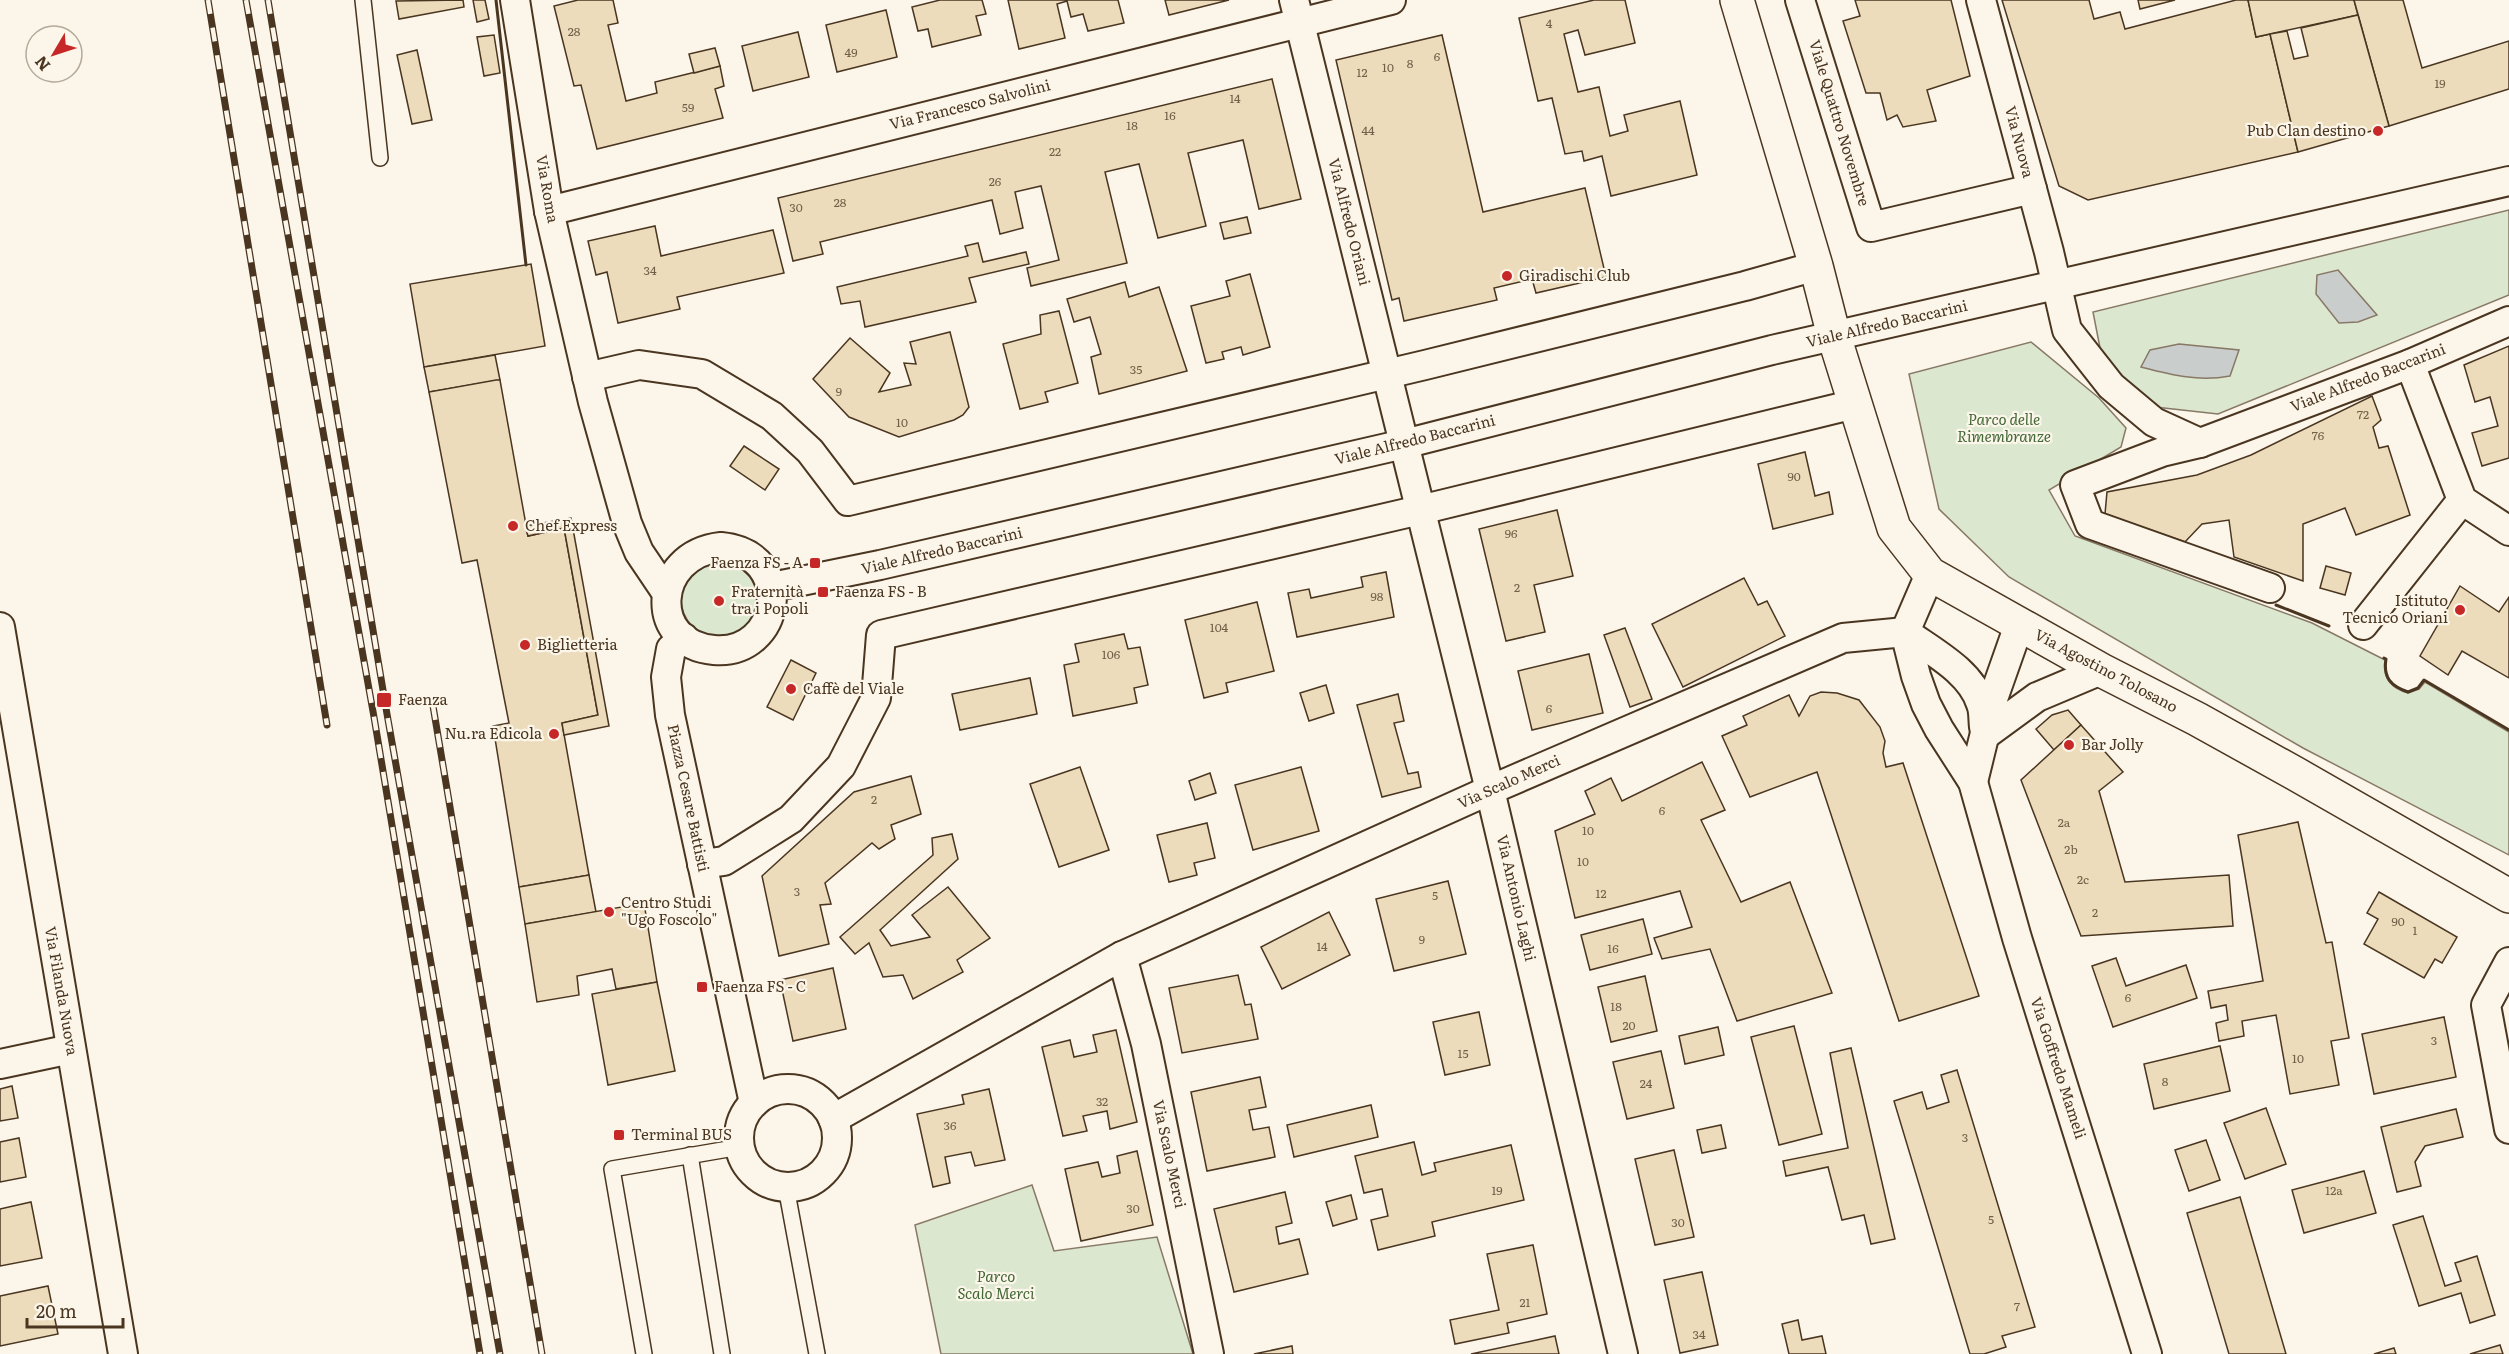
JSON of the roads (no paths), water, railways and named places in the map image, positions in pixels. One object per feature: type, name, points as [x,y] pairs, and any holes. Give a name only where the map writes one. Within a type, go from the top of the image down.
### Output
[{"type":"main road","points":[[1737,0],[1816,266],[1834,336]]},
{"type":"main road","name":"Via Agostino Tolosano","points":[[1834,336],[1894,528],[1930,574],[2101,670],[2266,757],[2509,897]]},
{"type":"street","name":"Via Roma","points":[[515,0],[549,211],[587,377]]},
{"type":"street","name":"Via Francesco Salvolini","points":[[549,211],[1297,11],[1391,0]]},
{"type":"street","name":"Viale Quattro Novembre","points":[[1800,0],[1871,226],[2032,189]]},
{"type":"street","name":"Via Nuova","points":[[1981,0],[2057,285]]},
{"type":"street","name":"Via Alfredo Oriani","points":[[1297,11],[1404,444]]},
{"type":"street","name":"Viale Alfredo Baccarini","points":[[770,588],[880,565],[1404,444],[1834,336],[2509,181]]},
{"type":"street","points":[[666,592],[639,552],[627,523],[587,377],[639,365],[702,374],[772,416],[810,451],[848,501],[1387,374],[1745,286],[1816,266]]},
{"type":"street","points":[[2057,285],[2067,330],[2111,386],[2154,422],[2200,442]]},
{"type":"street","name":"Viale Alfredo Baccarini","points":[[2200,442],[2410,364],[2509,321]]},
{"type":"street","points":[[2410,364],[2462,500],[2509,531]]},
{"type":"street","points":[[702,864],[724,861],[791,819],[841,766],[876,698],[881,635],[1420,510],[1856,404]]},
{"type":"street","points":[[2200,442],[2162,452],[2075,485],[2090,524],[2270,588]]},
{"type":"street","name":"Via Antonio Laghi","points":[[1404,444],[1490,790],[1623,1354]]},
{"type":"street","points":[[2363,625],[2462,500]]},
{"type":"street","points":[[709,549],[734,549],[748,554],[770,588],[764,626],[757,635],[742,645],[725,650],[711,650],[684,638],[668,615],[666,592],[670,582],[691,557],[709,549]]},
{"type":"street","points":[[1930,574],[1905,632],[1959,672],[1973,687],[1982,705],[1985,735]]},
{"type":"street","points":[[1973,782],[1994,696],[2019,625]]},
{"type":"street","name":"Via Filanda Nuova","points":[[0,627],[123,1354]]},
{"type":"street","name":"Via Scalo Merci","points":[[833,1119],[1122,956],[1490,790],[1843,638],[1905,632]]},
{"type":"street","name":"Via Goffredo Mameli","points":[[1905,632],[1926,704],[1973,782],[2017,938],[2147,1354]]},
{"type":"street","name":"Piazza Cesare Battisti","points":[[684,638],[671,649],[666,676],[670,715],[753,1103]]},
{"type":"street","points":[[1985,735],[2037,697],[2101,670]]},
{"type":"street","name":"Via Scalo Merci","points":[[1122,956],[1148,1054],[1209,1354]]},
{"type":"street","points":[[2509,962],[2486,1005],[2509,1129]]},
{"type":"street","points":[[0,1064],[71,1049]]},
{"type":"street","points":[[782,1089],[797,1090],[812,1095],[825,1105],[833,1119],[837,1134],[835,1151],[828,1165],[817,1177],[802,1184],[786,1186],[771,1183],[756,1175],[746,1162],[740,1147],[740,1131],[744,1116],[753,1103],[766,1094],[782,1089]]},
{"type":"lane","points":[[363,0],[380,158]]},
{"type":"lane","points":[[644,1354],[612,1169],[740,1147]]},
{"type":"lane","points":[[690,1155],[722,1354]]},
{"type":"lane","points":[[786,1186],[817,1354]]},
{"type":"railway","points":[[208,0],[327,725]]},
{"type":"railway","points":[[246,0],[374,717],[480,1354]]},
{"type":"railway","points":[[268,0],[387,714],[500,1354]]},
{"type":"railway","points":[[433,706],[542,1354]]},
{"type":"place","name":"Pub Clan destino","points":[[2378,131]]},
{"type":"place","name":"Giradischi Club","points":[[1507,276]]},
{"type":"place","name":"Chef Express","points":[[513,526]]},
{"type":"place","name":"Faenza FS - A","points":[[815,563]]},
{"type":"place","name":"Faenza FS - B","points":[[823,592]]},
{"type":"place","name":"Fraternità tra i Popoli","points":[[719,601]]},
{"type":"place","name":"Istituto Tecnico Oriani","points":[[2460,610]]},
{"type":"place","name":"Biglietteria","points":[[525,645]]},
{"type":"place","name":"Caffè del Viale","points":[[791,689]]},
{"type":"place","name":"Faenza","points":[[384,700]]},
{"type":"place","name":"Nu.ra Edicola","points":[[554,734]]},
{"type":"place","name":"Bar Jolly","points":[[2069,745]]},
{"type":"place","name":"Centro Studi \"Ugo Foscolo\"","points":[[609,912]]},
{"type":"place","name":"Faenza FS - C","points":[[702,987]]},
{"type":"place","name":"Terminal BUS","points":[[619,1135]]},
{"type":"park label","name":"Parco delle Rimembranze","points":[[2004,428]]},
{"type":"park label","name":"Parco Scalo Merci","points":[[996,1286]]}]
